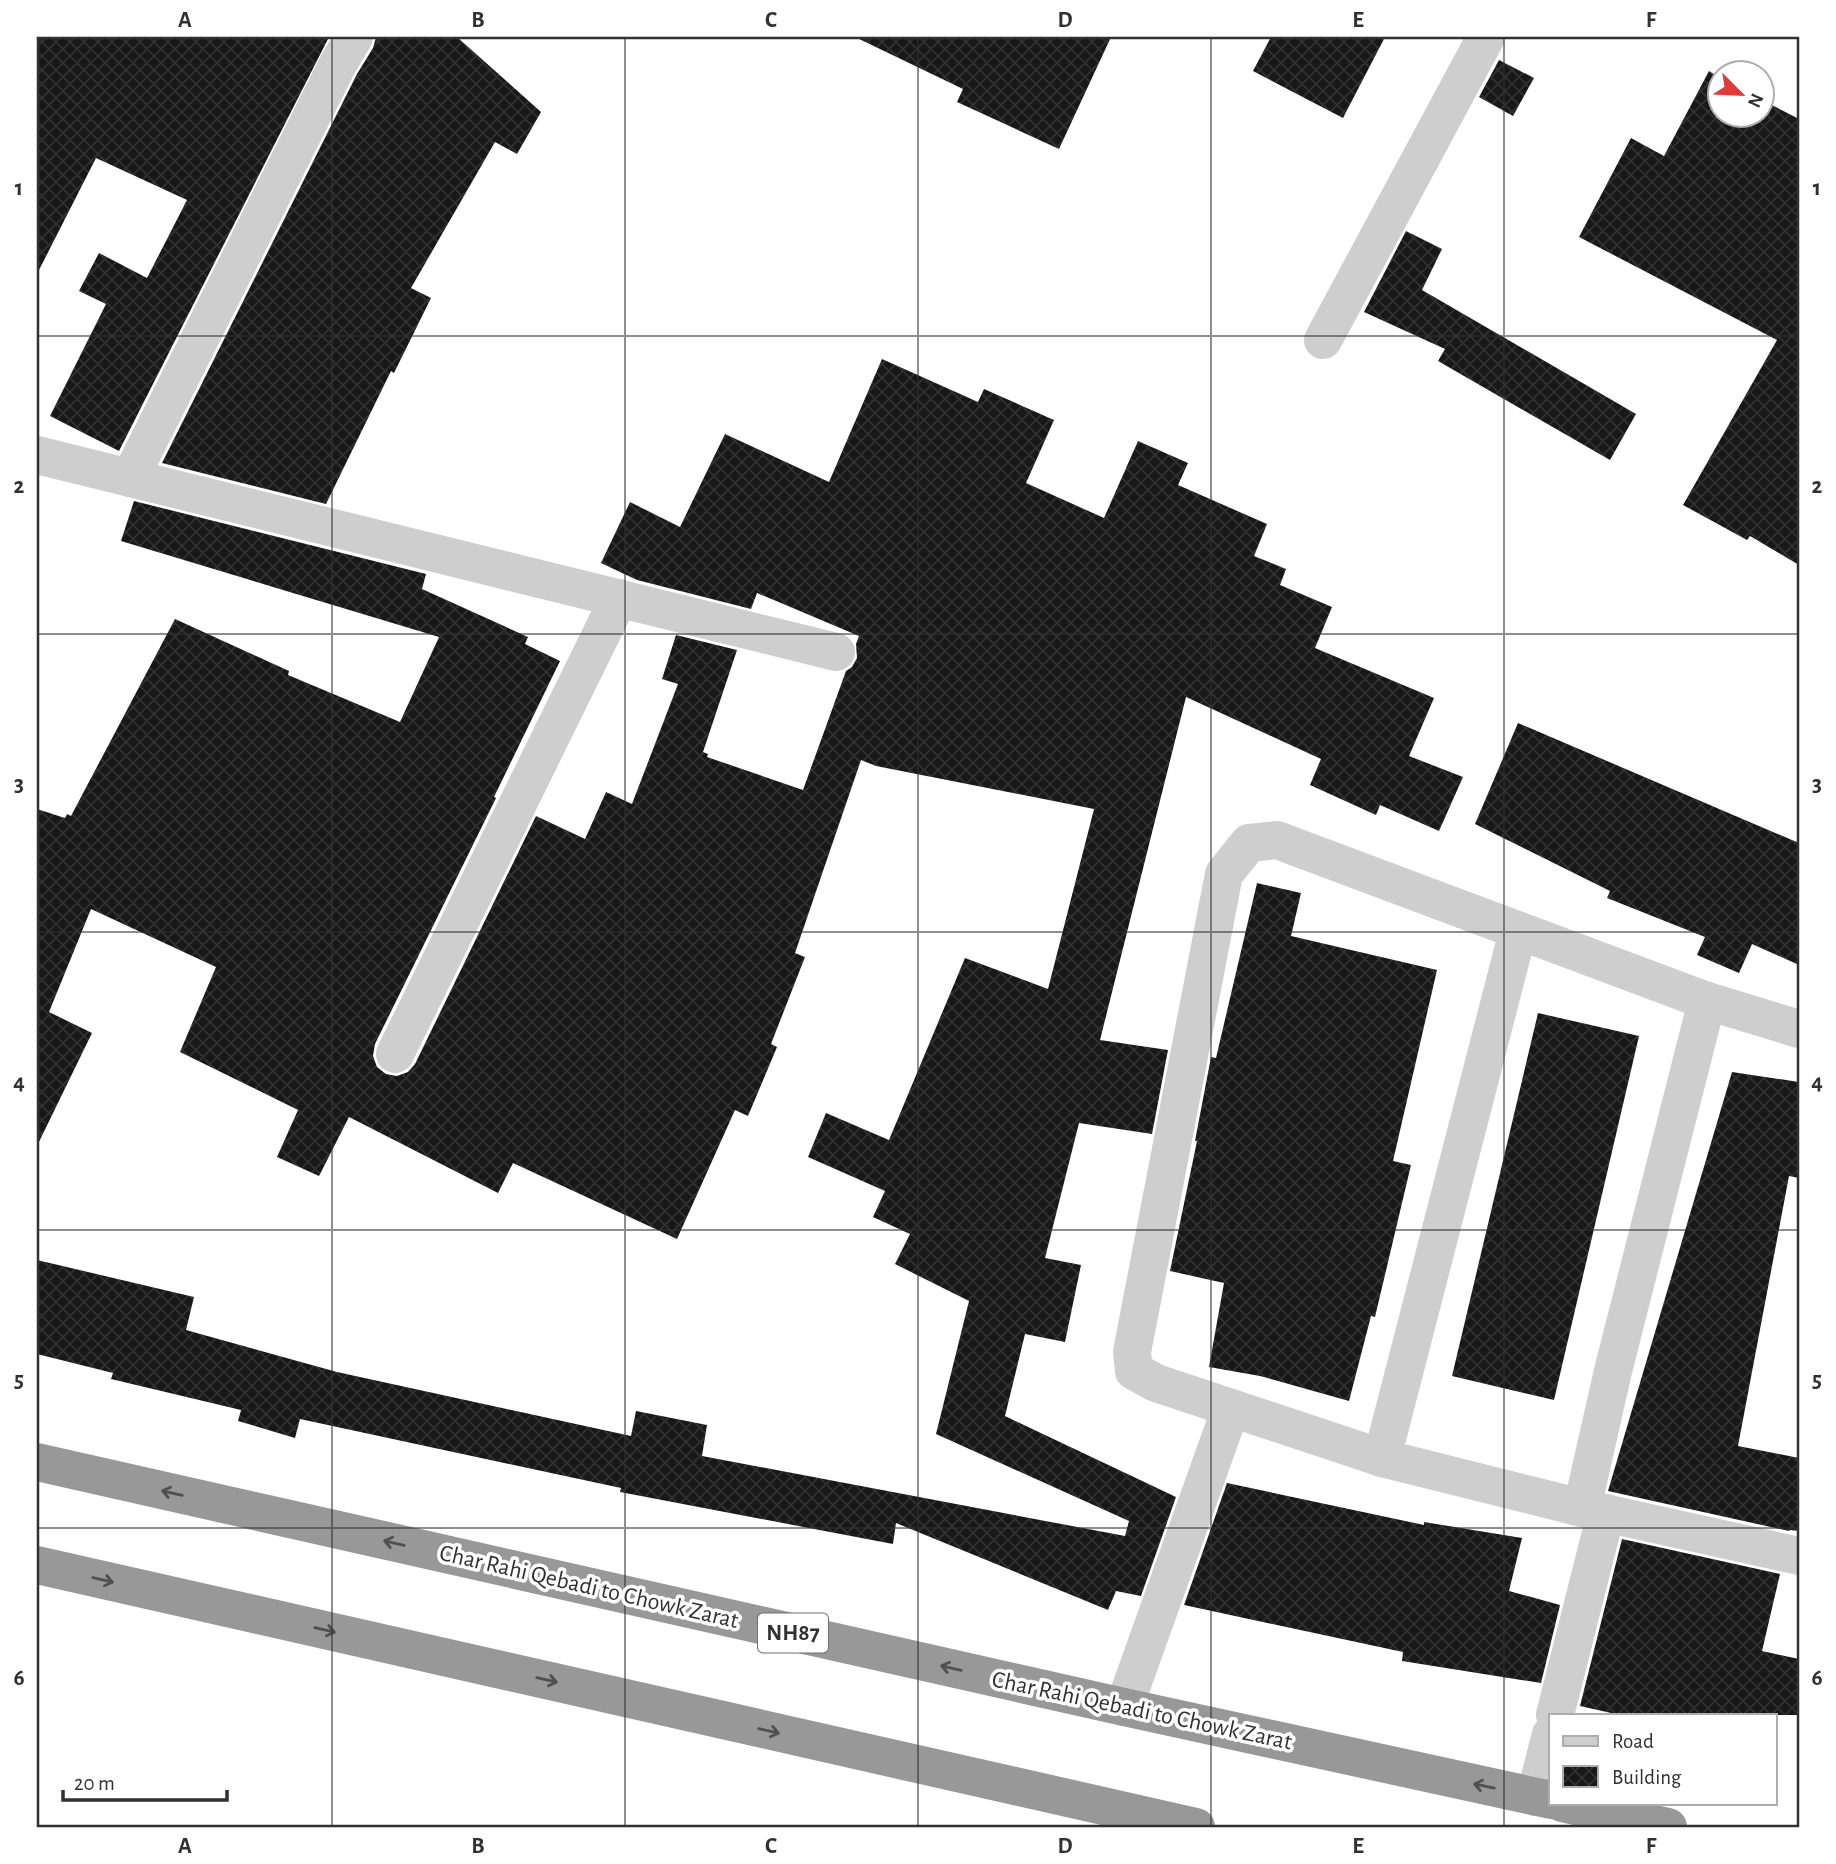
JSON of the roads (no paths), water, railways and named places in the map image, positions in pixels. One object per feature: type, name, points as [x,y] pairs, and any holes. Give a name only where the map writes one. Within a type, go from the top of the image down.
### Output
[{"type":"highway","name":"Char Rahi Qebadi to Chowk Zarat","points":[[37,1462],[1549,1800]]},
{"type":"highway","points":[[37,1565],[1196,1827]]},
{"type":"highway","name":"Char Rahi Qebadi to Chowk Zarat","points":[[1567,1804],[1668,1827]]},
{"type":"street","points":[[130,478],[354,37]]},
{"type":"street","points":[[1323,340],[1486,37]]},
{"type":"street","points":[[37,455],[836,652]]},
{"type":"street","points":[[395,1054],[619,598]]},
{"type":"street","points":[[1799,1029],[1707,1001],[1277,840],[1249,843],[1224,874],[1132,1352],[1134,1371],[1156,1383],[1382,1458],[1594,1511],[1799,1556]]},
{"type":"street","points":[[1382,1458],[1518,931]]},
{"type":"street","points":[[1555,1714],[1594,1511],[1613,1371],[1707,1001]]},
{"type":"street","points":[[1124,1707],[1231,1408]]}]
